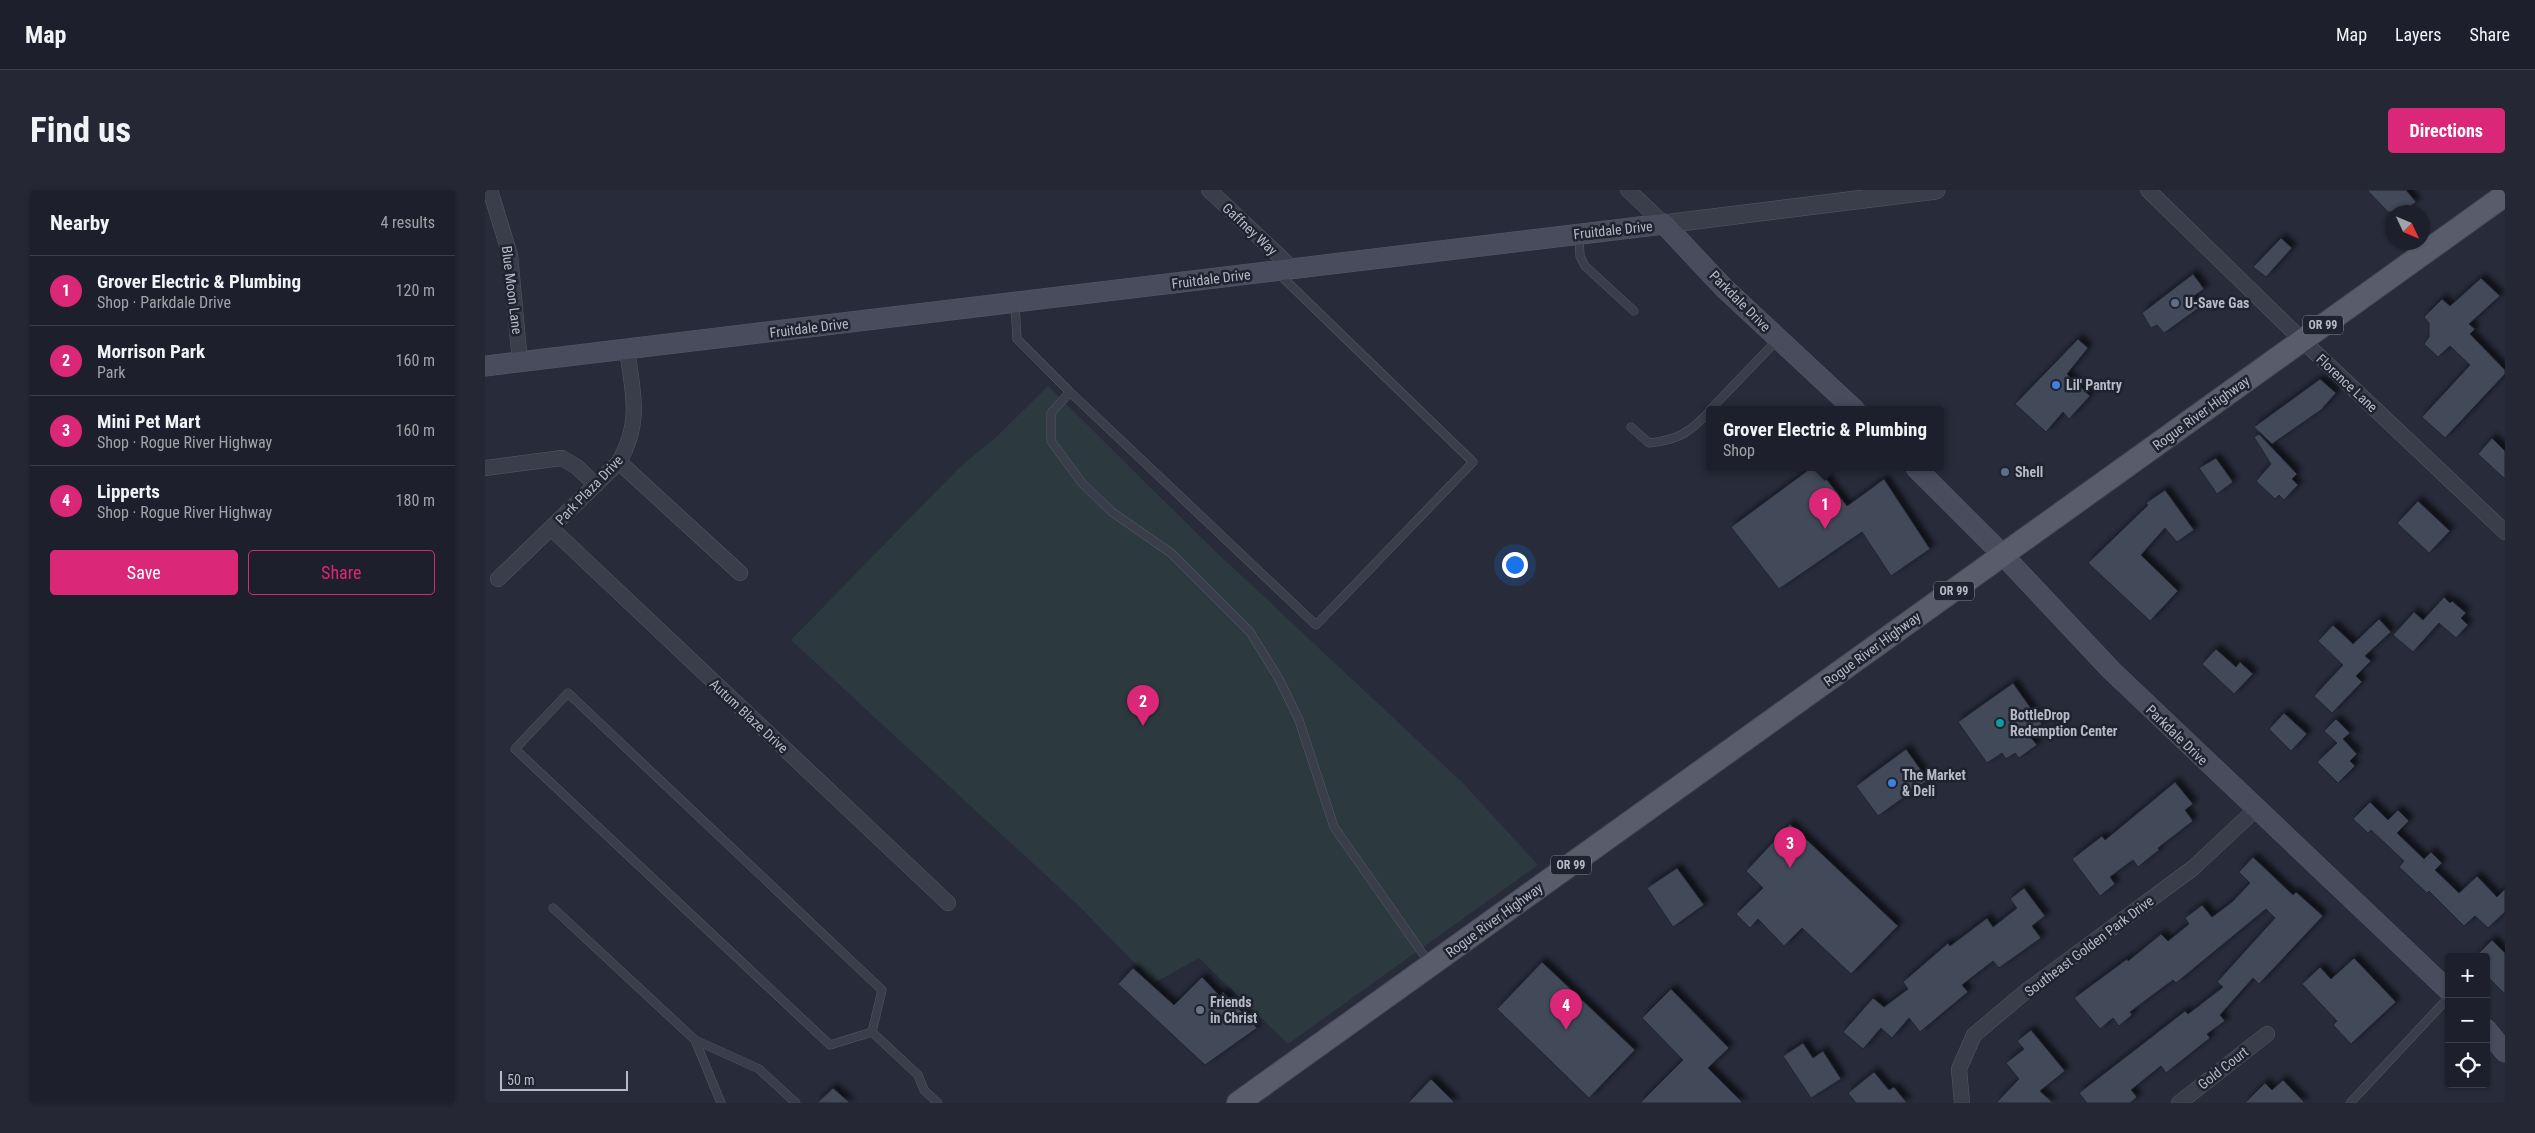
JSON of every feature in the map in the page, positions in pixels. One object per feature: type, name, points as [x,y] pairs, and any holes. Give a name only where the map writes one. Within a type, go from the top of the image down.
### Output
[{"type":"main road","name":"Rogue River Highway","points":[[1238,1103],[2505,195]]},
{"type":"main road","name":"Fruitdale Drive","points":[[485,366],[1015,304],[1664,224]]},
{"type":"main road","name":"Parkdale Drive","points":[[1664,224],[1724,288],[1851,406]]},
{"type":"main road","name":"Parkdale Drive","points":[[1920,471],[2003,555],[2111,670],[2445,987]]},
{"type":"main road","points":[[2490,1033],[2504,1047]]},
{"type":"street","name":"Blue Moon Lane","points":[[490,190],[510,255],[520,362]]},
{"type":"street","name":"Gaffney Way","points":[[1209,190],[1284,270]]},
{"type":"street","name":"Parkdale Drive","points":[[1628,190],[1664,224]]},
{"type":"street","name":"Fruitdale Drive","points":[[1664,224],[1936,190]]},
{"type":"street","name":"Florence Lane","points":[[2148,190],[2302,340],[2505,532]]},
{"type":"street","name":"Park Plaza Drive","points":[[498,579],[552,529],[619,462],[627,447],[636,412],[627,350]]},
{"type":"street","points":[[485,468],[562,458],[577,467],[596,485]]},
{"type":"street","points":[[619,462],[740,574]]},
{"type":"street","name":"Autum Blaze Drive","points":[[552,529],[948,903]]},
{"type":"street","name":"Southeast Golden Park Drive","points":[[1962,1103],[1959,1069],[1974,1035],[2025,992],[2193,868],[2256,809]]},
{"type":"street","name":"Gold Court","points":[[2179,1103],[2267,1034]]},
{"type":"lane","points":[[1579,234],[1580,256],[1585,266],[1634,311]]},
{"type":"lane","points":[[1015,304],[1017,339],[1070,392],[1316,624],[1473,462],[1284,270]]},
{"type":"lane","points":[[1714,406],[1779,339]]},
{"type":"lane","points":[[1070,392],[1051,413],[1051,441],[1082,483],[1112,512],[1171,553],[1250,632],[1279,679],[1299,720],[1334,827],[1431,966]]},
{"type":"lane","points":[[1631,427],[1649,443],[1666,442],[1690,432],[1706,414]]},
{"type":"lane","points":[[568,693],[882,990],[872,1032],[830,1045],[515,749],[568,693]]},
{"type":"lane","points":[[553,908],[695,1040],[759,1069],[796,1103]]},
{"type":"lane","points":[[2349,1103],[2448,998]]},
{"type":"lane","points":[[872,1032],[918,1075],[924,1090],[939,1103]]},
{"type":"lane","points":[[695,1040],[721,1103]]},
{"type":"shaded area","points":[[1048,386],[1216,552],[1463,783],[1538,865],[1288,1044],[1199,958],[1154,983],[1080,907],[791,640],[961,466],[996,437]]},
{"type":"building","points":[[2367,190],[2406,190],[2416,202],[2412,205],[2385,205],[2385,209]]},
{"type":"building","points":[[2281,238],[2292,248],[2266,277],[2253,267]]},
{"type":"building","name":"U-Save Gas","points":[[2193,274],[2204,289],[2191,298],[2199,308],[2164,333],[2157,325],[2151,328],[2142,313]]},
{"type":"building","points":[[2481,278],[2500,296],[2469,324],[2475,329],[2470,334],[2505,370],[2505,374],[2445,438],[2422,417],[2470,365],[2450,346],[2438,357],[2424,344],[2429,337],[2429,323],[2424,317],[2442,299],[2450,306]]},
{"type":"building","name":"Lil' Pantry","points":[[2078,339],[2088,348],[2067,374],[2090,396],[2069,419],[2063,412],[2046,432],[2015,404]]},
{"type":"building","points":[[2320,379],[2336,393],[2321,410],[2272,444],[2254,427]]},
{"type":"building","points":[[2259,434],[2297,474],[2292,479],[2298,485],[2284,500],[2279,495],[2275,499],[2256,481],[2271,464],[2254,437]]},
{"type":"building","points":[[2492,438],[2505,451],[2505,479],[2478,454]]},
{"type":"building","points":[[2216,458],[2233,482],[2217,494],[2199,468]]},
{"type":"building","points":[[1807,471],[1820,471],[1847,506],[1884,479],[1930,549],[1891,576],[1862,532],[1779,589],[1731,527]]},
{"type":"building","points":[[2165,490],[2194,530],[2177,542],[2165,528],[2141,555],[2178,591],[2150,621],[2088,563],[2148,505],[2146,503]]},
{"type":"building","points":[[2418,501],[2450,531],[2429,553],[2397,523]]},
{"type":"building","points":[[2444,597],[2466,613],[2461,618],[2468,625],[2456,638],[2439,623],[2413,652],[2393,635],[2414,612],[2423,620]]},
{"type":"building","points":[[2379,619],[2391,632],[2365,656],[2371,661],[2356,676],[2362,682],[2332,713],[2314,696],[2343,665],[2318,641],[2333,625],[2353,644]]},
{"type":"building","points":[[2216,649],[2236,667],[2240,662],[2253,674],[2234,694],[2202,664]]},
{"type":"building","name":"BottleDrop Redemption Center","points":[[2013,683],[2042,724],[2028,734],[2037,745],[2019,758],[2015,753],[2006,759],[2002,753],[1987,763],[1958,722]]},
{"type":"building","points":[[2284,713],[2307,734],[2291,751],[2269,729]]},
{"type":"building","points":[[2336,719],[2350,733],[2343,739],[2357,754],[2350,761],[2355,766],[2338,783],[2317,762],[2337,743],[2324,731]]},
{"type":"building","name":"The Market & Deli","points":[[1906,749],[1928,780],[1878,816],[1856,786]]},
{"type":"building","points":[[2175,782],[2193,804],[2185,810],[2193,821],[2158,848],[2159,850],[2138,867],[2133,860],[2110,877],[2115,884],[2100,896],[2072,859],[2102,836],[2105,840]]},
{"type":"building","points":[[2370,802],[2388,820],[2398,810],[2409,821],[2397,833],[2424,859],[2431,852],[2442,863],[2435,870],[2459,893],[2477,876],[2497,897],[2505,889],[2505,912],[2488,928],[2475,916],[2464,926],[2429,891],[2427,893],[2399,867],[2404,861],[2371,830],[2368,833],[2353,819]]},
{"type":"building","points":[[1790,824],[1898,926],[1851,974],[1802,928],[1784,946],[1758,919],[1750,928],[1736,914],[1763,888],[1746,871]]},
{"type":"building","points":[[2253,857],[2293,895],[2296,892],[2323,916],[2259,984],[2253,978],[2220,1015],[2225,1021],[2207,1034],[2210,1038],[2166,1073],[2161,1066],[2131,1090],[2137,1097],[2130,1103],[2087,1103],[2079,1093],[2185,1011],[2188,1014],[2223,987],[2217,982],[2275,918],[2266,909],[2176,983],[2173,980],[2130,1012],[2132,1015],[2119,1026],[2113,1018],[2100,1029],[2074,998],[2127,959],[2128,961],[2161,934],[2168,941],[2189,924],[2185,918],[2202,905],[2212,917],[2232,902],[2250,883],[2239,872]]},
{"type":"building","points":[[1677,868],[1704,905],[1673,927],[1647,888]]},
{"type":"building","points":[[2024,888],[2045,916],[2032,926],[2041,938],[1999,968],[1993,961],[1962,985],[1968,992],[1920,1032],[1909,1018],[1892,1038],[1881,1028],[1863,1049],[1843,1032],[1873,998],[1884,1007],[1908,989],[1903,982],[1948,943],[1950,946],[1987,918],[1993,927],[2017,908],[2010,899]]},
{"type":"building","points":[[2492,940],[2505,953],[2505,994],[2490,979],[2490,953],[2479,953]]},
{"type":"building","points":[[2354,958],[2396,1002],[2351,1044],[2333,1025],[2337,1021],[2302,984],[2320,967],[2331,979]]},
{"type":"building","points":[[1542,962],[1635,1050],[1589,1098],[1497,1009]]},
{"type":"building","points":[[1133,968],[1174,1005],[1202,977],[1220,996],[1223,992],[1257,1028],[1205,1065],[1118,984]]},
{"type":"building","points":[[1671,989],[1729,1048],[1708,1068],[1743,1103],[1640,1103],[1683,1060],[1642,1018]]},
{"type":"building","points":[[2031,1030],[2065,1071],[2040,1091],[2053,1103],[1996,1103],[2019,1079],[2006,1063],[2024,1049],[2017,1041]]},
{"type":"building","points":[[1803,1043],[1813,1058],[1823,1051],[1841,1079],[1811,1098],[1783,1056]]},
{"type":"building","points":[[1874,1072],[1889,1090],[1894,1087],[1907,1103],[1856,1103],[1848,1093]]},
{"type":"building","points":[[1431,1079],[1455,1103],[1408,1103]]},
{"type":"building","points":[[2283,1080],[2305,1103],[2245,1103],[2265,1083],[2272,1090]]},
{"type":"building","points":[[833,1088],[850,1103],[817,1103]]},
{"type":"place","name":"U-Save Gas","points":[[2175,303]]},
{"type":"place","name":"Lil' Pantry","points":[[2056,385]]},
{"type":"place","name":"Shell","points":[[2005,472]]},
{"type":"place","name":"Grover Electric & Plumbing","points":[[1825,529]]},
{"type":"place","name":"BottleDrop Redemption Center","points":[[2000,723]]},
{"type":"place","name":"Morrison Park","points":[[1143,726]]},
{"type":"place","name":"The Market & Deli","points":[[1892,783]]},
{"type":"place","name":"Mini Pet Mart","points":[[1790,868]]},
{"type":"place","name":"Friends in Christ","points":[[1200,1010]]},
{"type":"place","name":"Lipperts","points":[[1566,1030]]}]
